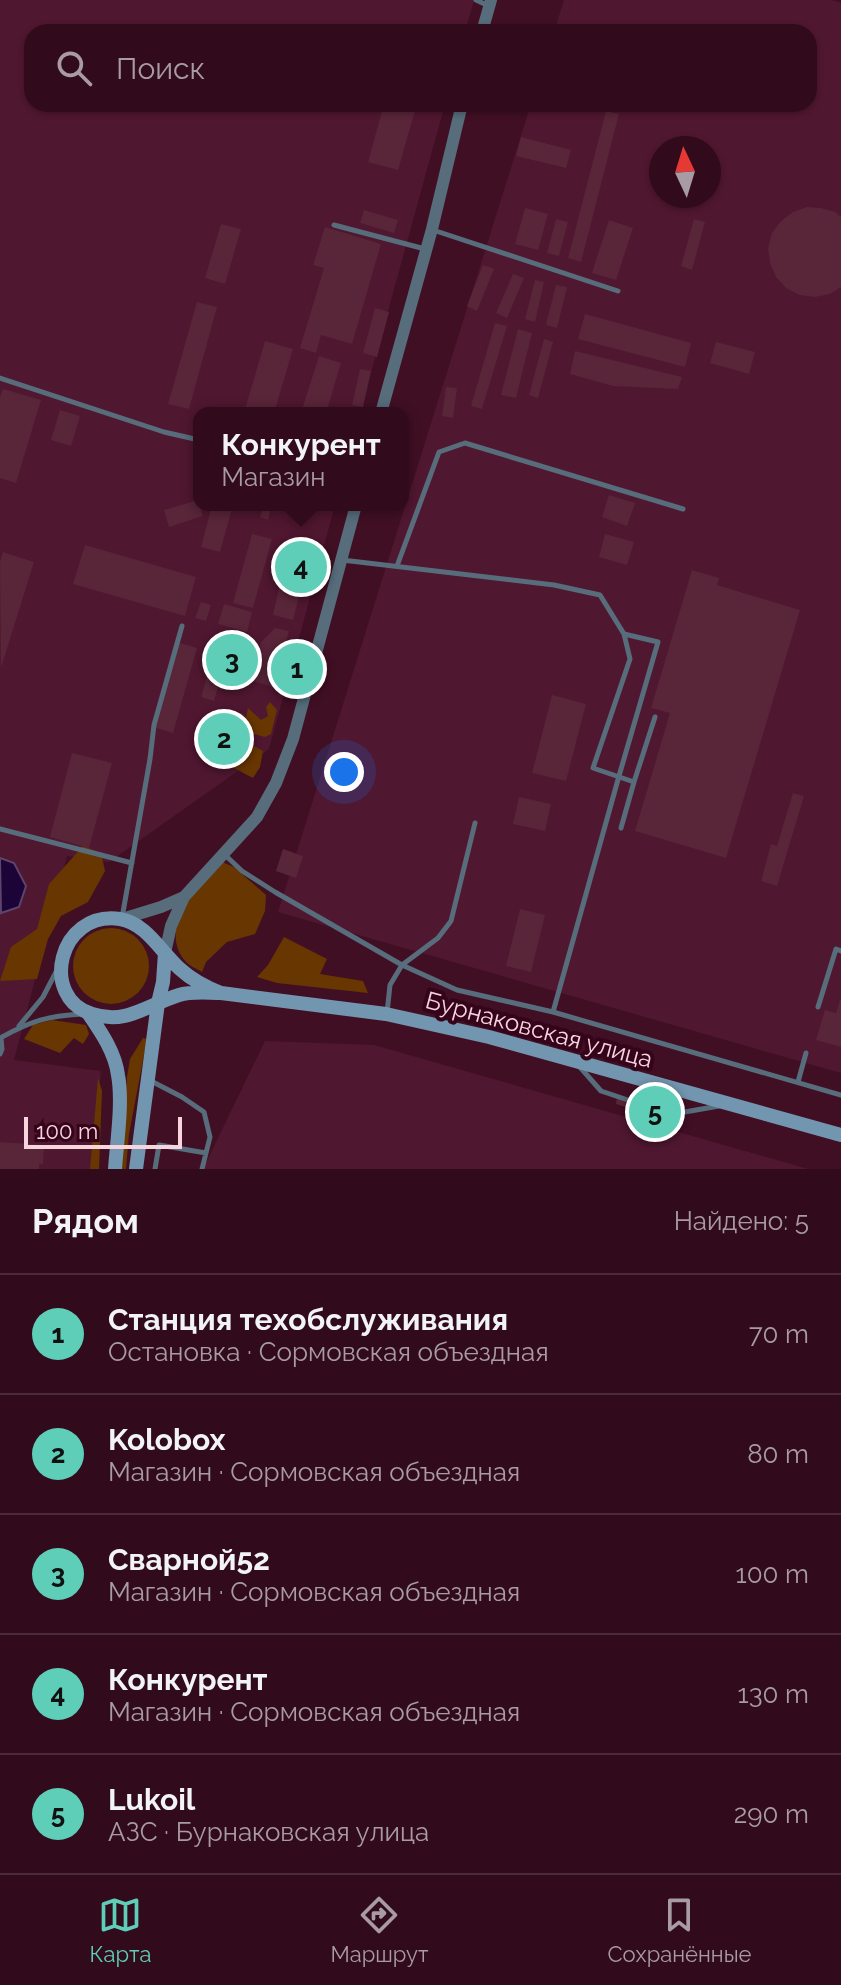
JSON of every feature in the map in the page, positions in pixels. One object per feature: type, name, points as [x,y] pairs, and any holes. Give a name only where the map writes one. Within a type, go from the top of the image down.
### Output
[{"type":"main road","points":[[115,1169],[119,1077],[102,1033],[88,1013],[71,1000],[61,981],[61,963],[66,947],[75,933],[89,923],[122,919],[137,925],[150,936],[181,970],[200,985],[221,993]]},
{"type":"main road","points":[[136,1169],[165,953]]},
{"type":"main road","points":[[88,1013],[125,1017],[181,995],[221,993]]},
{"type":"main road","name":"Бурнаковская улица","points":[[221,993],[386,1014],[489,1037],[841,1135]]},
{"type":"street","points":[[484,24],[490,3]]},
{"type":"street","points":[[383,407],[432,229],[460,112]]},
{"type":"street","points":[[165,953],[171,926],[184,897],[257,817],[276,783],[293,739],[354,511]]},
{"type":"street","points":[[122,919],[184,897]]},
{"type":"lane","points":[[476,0],[490,3]]},
{"type":"lane","points":[[334,225],[426,249]]},
{"type":"lane","points":[[432,229],[618,291]]},
{"type":"lane","points":[[0,378],[193,439]]},
{"type":"lane","points":[[397,566],[439,452],[465,443],[683,509]]},
{"type":"lane","points":[[341,560],[554,585],[600,595],[624,634],[630,659],[593,768],[634,782]]},
{"type":"lane","points":[[122,919],[154,725],[182,626]]},
{"type":"lane","points":[[553,1012],[658,642],[624,634]]},
{"type":"lane","points":[[621,828],[655,717]]},
{"type":"lane","points":[[386,1014],[390,985],[402,965],[438,938],[451,921],[475,823]]},
{"type":"lane","points":[[0,829],[132,863]]},
{"type":"lane","points":[[223,853],[242,871],[275,892],[402,965],[457,990],[553,1012],[841,1095]]},
{"type":"lane","points":[[818,1007],[836,949],[841,951]]},
{"type":"lane","points":[[18,1027],[43,997],[61,963]]},
{"type":"lane","points":[[0,1054],[0,1038],[18,1027],[45,1018],[88,1013]]},
{"type":"lane","points":[[798,1082],[806,1053]]},
{"type":"lane","points":[[576,1062],[601,1091],[628,1100]]},
{"type":"lane","points":[[149,1080],[204,1112],[210,1137],[202,1169]]},
{"type":"lane","points":[[665,1109],[679,1113],[732,1104]]},
{"type":"lane","points":[[155,1169],[159,1145],[206,1153]]},
{"type":"shaded area","points":[[0,0],[474,0],[467,24],[24,24],[24,112],[443,112],[362,407],[193,407],[193,511],[333,511],[269,749],[109,862],[67,856],[14,1060],[101,1071],[92,1169],[0,1169]]},
{"type":"shaded area","points":[[564,0],[831,0],[841,3],[841,1073],[278,912],[404,511],[409,511],[409,494],[528,112],[817,112],[817,24],[556,24]]},
{"type":"shaded area","points":[[270,702],[277,710],[271,734],[265,737],[254,734],[244,726],[248,708],[261,720],[268,716],[266,707]]},
{"type":"shaded area","points":[[241,739],[263,751],[260,767],[253,778],[232,767]]},
{"type":"shaded area","points":[[83,846],[101,853],[105,871],[88,902],[61,916],[48,939],[37,979],[0,981],[11,947],[37,929],[49,884]]},
{"type":"shaded area","points":[[0,858],[14,863],[26,886],[19,907],[1,913]]},
{"type":"shaded area","points":[[220,861],[234,867],[266,895],[265,911],[255,934],[227,942],[206,962],[202,972],[186,962],[178,949],[178,922],[192,895]]},
{"type":"shaded area","points":[[119,928],[132,934],[143,945],[149,966],[147,981],[132,998],[119,1004],[103,1004],[90,998],[75,981],[73,958],[79,945],[96,930]]},
{"type":"shaded area","points":[[284,937],[327,959],[320,974],[363,981],[368,993],[277,983],[257,977],[268,965]]},
{"type":"shaded area","points":[[52,1020],[86,1025],[89,1034],[83,1044],[74,1038],[60,1053],[24,1039],[33,1025]]},
{"type":"shaded area","points":[[143,1038],[147,1039],[129,1134],[126,1169],[121,1169],[130,1059]]},
{"type":"shaded area","points":[[265,1041],[374,1045],[808,1169],[203,1169]]},
{"type":"shaded area","points":[[98,1078],[102,1091],[99,1169],[90,1169]]},
{"type":"building","points":[[382,112],[415,112],[398,170],[368,162]]},
{"type":"building","points":[[606,112],[619,114],[581,262],[568,258]]},
{"type":"building","points":[[521,137],[571,150],[566,168],[516,156]]},
{"type":"building","points":[[807,207],[835,212],[841,217],[841,287],[830,294],[815,297],[800,295],[786,288],[776,277],[768,248],[772,233],[781,221]]},
{"type":"building","points":[[525,208],[548,214],[538,250],[515,244]]},
{"type":"building","points":[[364,210],[398,220],[394,233],[360,223]]},
{"type":"building","points":[[556,219],[568,222],[559,256],[547,253]]},
{"type":"building","points":[[694,219],[705,222],[692,270],[681,266]]},
{"type":"building","points":[[609,220],[633,228],[616,280],[592,273]]},
{"type":"building","points":[[221,224],[241,229],[225,284],[205,278]]},
{"type":"building","points":[[325,227],[381,244],[352,344],[321,335],[316,353],[300,348],[324,268],[313,265]]},
{"type":"building","points":[[483,265],[494,269],[477,311],[467,306]]},
{"type":"building","points":[[513,274],[524,278],[507,318],[496,313]]},
{"type":"building","points":[[535,280],[544,282],[535,322],[525,319]]},
{"type":"building","points":[[556,285],[567,287],[557,328],[546,325]]},
{"type":"building","points":[[197,302],[217,307],[189,409],[168,404]]},
{"type":"building","points":[[375,308],[389,312],[377,357],[363,353]]},
{"type":"building","points":[[585,314],[691,343],[685,367],[578,339]]},
{"type":"building","points":[[495,323],[507,326],[482,409],[471,406]]},
{"type":"building","points":[[518,329],[532,333],[516,398],[501,395]]},
{"type":"building","points":[[544,339],[553,342],[538,398],[529,395]]},
{"type":"building","points":[[265,341],[293,349],[276,407],[246,407]]},
{"type":"building","points":[[716,342],[755,352],[749,374],[710,363]]},
{"type":"building","points":[[575,351],[682,377],[678,389],[613,386],[570,374]]},
{"type":"building","points":[[319,356],[341,363],[328,407],[303,407]]},
{"type":"building","points":[[360,369],[371,371],[363,407],[352,405]]},
{"type":"building","points":[[446,387],[457,388],[453,418],[442,416]]},
{"type":"building","points":[[3,389],[41,400],[16,483],[0,478],[0,397]]},
{"type":"building","points":[[60,410],[80,416],[71,446],[51,440]]},
{"type":"building","points":[[609,495],[635,503],[627,526],[602,517]]},
{"type":"building","points":[[193,501],[193,511],[201,511],[203,516],[169,527],[164,510]]},
{"type":"building","points":[[210,511],[231,511],[220,552],[201,547]]},
{"type":"building","points":[[262,511],[270,511],[268,520],[260,517]]},
{"type":"building","points":[[252,534],[272,539],[253,608],[233,603]]},
{"type":"building","points":[[605,534],[634,542],[627,565],[599,557]]},
{"type":"building","points":[[283,544],[313,553],[302,589],[272,581]]},
{"type":"building","points":[[85,545],[196,577],[185,616],[73,584]]},
{"type":"building","points":[[3,552],[34,562],[1,668],[0,562]]},
{"type":"building","points":[[692,570],[719,578],[717,585],[800,610],[726,858],[635,831],[670,713],[651,708]]},
{"type":"building","points":[[279,588],[300,592],[293,620],[273,615]]},
{"type":"building","points":[[201,602],[211,605],[206,621],[195,618]]},
{"type":"building","points":[[224,604],[252,612],[247,632],[218,624]]},
{"type":"building","points":[[275,628],[289,631],[273,687],[250,680],[261,642]]},
{"type":"building","points":[[177,642],[197,648],[173,733],[153,727]]},
{"type":"building","points":[[227,650],[238,653],[234,665],[224,662]]},
{"type":"building","points":[[211,663],[224,666],[214,701],[201,697]]},
{"type":"building","points":[[552,695],[586,704],[566,781],[532,773]]},
{"type":"building","points":[[221,708],[245,714],[230,768],[206,762]]},
{"type":"building","points":[[72,753],[112,763],[89,848],[50,837]]},
{"type":"building","points":[[793,793],[804,796],[777,886],[761,881],[771,844],[777,846]]},
{"type":"building","points":[[519,797],[551,804],[545,831],[513,824]]},
{"type":"building","points":[[283,849],[303,856],[296,878],[276,871]]},
{"type":"building","points":[[520,909],[545,915],[531,972],[506,966]]},
{"type":"building","points":[[840,1000],[841,1047],[816,1040],[825,1010],[836,1013]]},
{"type":"building","points":[[617,1098],[666,1108],[672,1113],[670,1120],[663,1118],[662,1122],[625,1111],[626,1107],[616,1104]]},
{"type":"building","points":[[0,1142],[44,1145],[43,1164],[39,1164],[39,1169],[0,1169]]},
{"type":"place","name":"Конкурент","points":[[301,567]]},
{"type":"place","name":"Сварной52","points":[[232,660]]},
{"type":"place","name":"Станция техобслуживания","points":[[297,669]]},
{"type":"place","name":"Kolobox","points":[[224,739]]},
{"type":"place","name":"Lukoil","points":[[655,1112]]}]
